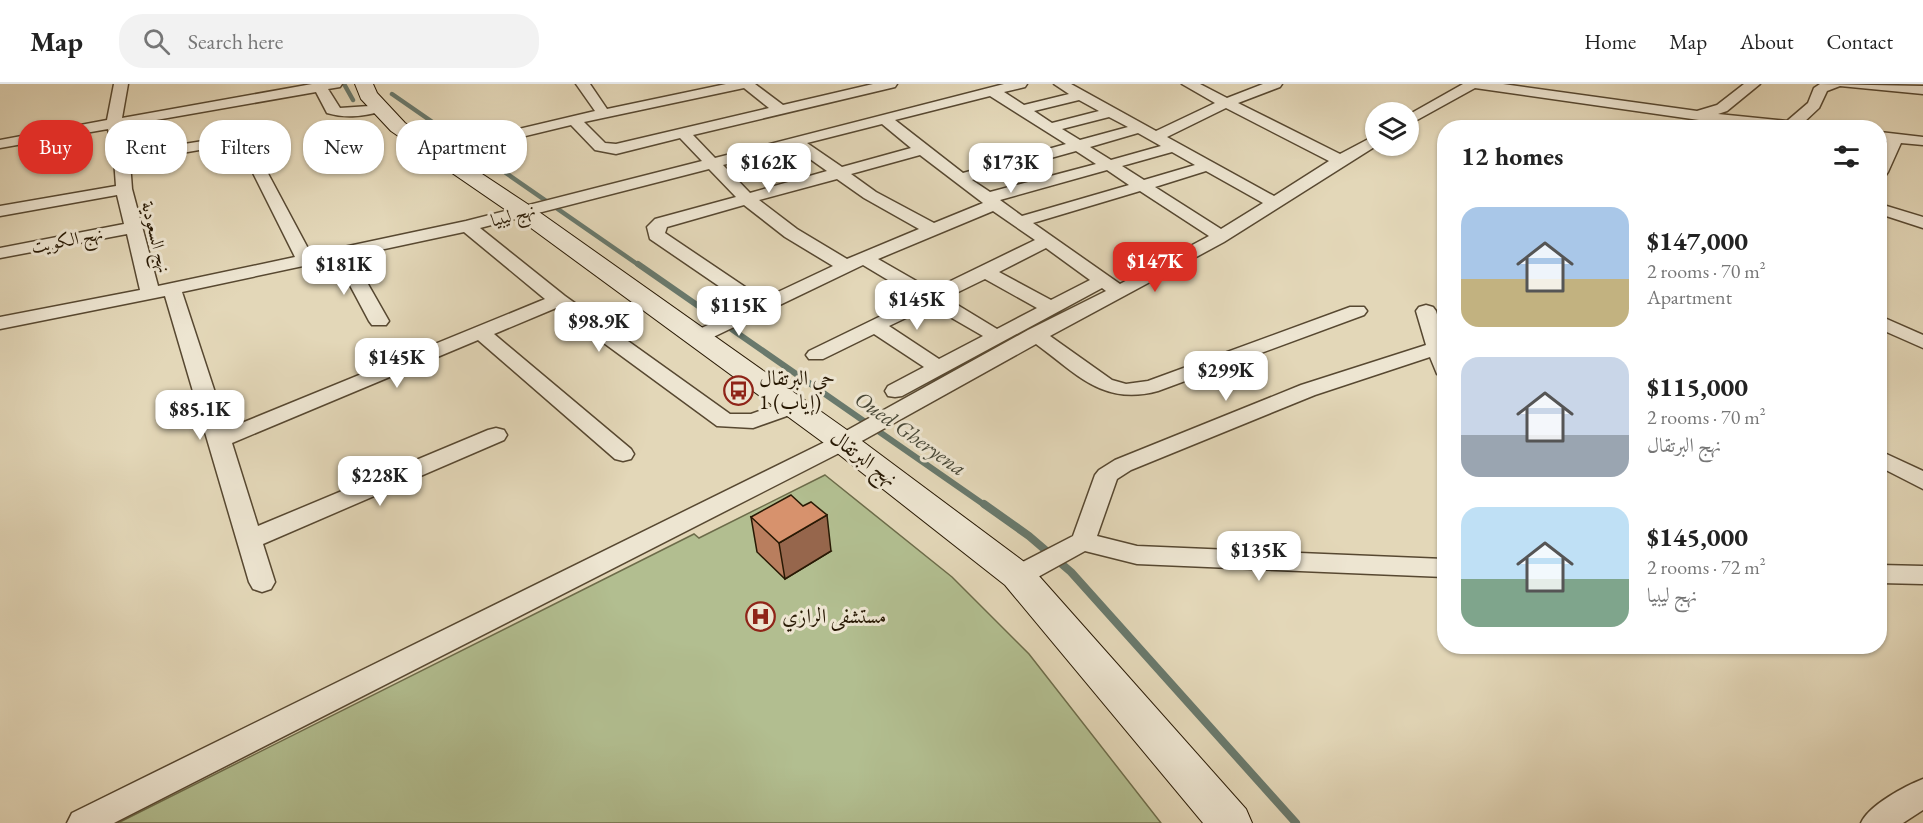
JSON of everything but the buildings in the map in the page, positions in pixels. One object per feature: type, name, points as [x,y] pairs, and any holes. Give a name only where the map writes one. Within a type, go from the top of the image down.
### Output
[{"type":"street","name":"نهج السعودية","points":[[115,120],[121,84]]},
{"type":"street","points":[[131,120],[335,84]]},
{"type":"street","name":"نهج البرتقال","points":[[364,84],[368,95],[396,125]]},
{"type":"street","points":[[583,84],[604,114]]},
{"type":"street","points":[[527,130],[604,114],[703,88],[746,84],[780,110]]},
{"type":"street","points":[[574,120],[600,147],[607,149],[684,134],[890,84]]},
{"type":"street","name":"نهج ليبيا","points":[[0,323],[172,290],[467,226],[1020,84]]},
{"type":"street","points":[[1061,84],[1274,203]]},
{"type":"street","points":[[1189,84],[1338,159]]},
{"type":"street","points":[[1156,137],[1227,103],[1275,84]]},
{"type":"street","points":[[1419,115],[1473,84],[1728,120]]},
{"type":"street","points":[[1694,120],[1722,108],[1753,84]]},
{"type":"street","points":[[1798,120],[1814,105],[1821,88],[1835,84]]},
{"type":"street","points":[[1846,84],[1923,90]]},
{"type":"street","points":[[320,87],[333,110],[349,114],[379,108]]},
{"type":"street","points":[[860,91],[921,150],[1119,292]]},
{"type":"street","points":[[992,91],[1221,236]]},
{"type":"street","points":[[1022,110],[1081,95]]},
{"type":"street","points":[[1049,128],[1111,112]]},
{"type":"street","points":[[0,144],[105,125]]},
{"type":"street","points":[[961,178],[1141,128]]},
{"type":"street","points":[[684,134],[747,199],[791,232],[846,266]]},
{"type":"street","points":[[1887,137],[1923,141]]},
{"type":"street","points":[[1887,157],[1896,138]]},
{"type":"street","points":[[187,148],[228,141],[244,141],[306,261]]},
{"type":"street","points":[[796,142],[870,195],[933,230]]},
{"type":"street","points":[[902,397],[1119,292],[1221,236],[1338,159],[1365,145]]},
{"type":"street","points":[[705,333],[846,266],[933,230],[991,201],[1175,147]]},
{"type":"street","points":[[755,309],[656,236],[655,231],[661,224],[921,150]]},
{"type":"street","points":[[1020,222],[1208,166]]},
{"type":"street","name":"نهج السعودية","points":[[123,174],[124,189],[150,294]]},
{"type":"street","name":"نهج البرتقال","points":[[479,174],[705,333],[793,406],[851,437],[1028,571],[1230,823]]},
{"type":"street","points":[[0,211],[124,189]]},
{"type":"street","points":[[1887,211],[1923,222]]},
{"type":"street","points":[[467,226],[558,300],[724,421],[753,421],[793,406]]},
{"type":"street","name":"نهج الكويت","points":[[0,253],[134,228]]},
{"type":"street","points":[[816,355],[1047,241]]},
{"type":"street","points":[[342,254],[379,321]]},
{"type":"street","points":[[864,258],[996,336]]},
{"type":"street","points":[[986,272],[1049,307]]},
{"type":"street","points":[[83,823],[851,437],[937,367],[1103,280]]},
{"type":"street","points":[[172,290],[262,582]]},
{"type":"street","points":[[220,440],[558,300]]},
{"type":"street","points":[[1035,334],[1105,384],[1125,390],[1151,387],[1357,311]]},
{"type":"street","points":[[1426,311],[1437,343]]},
{"type":"street","points":[[1887,325],[1923,342]]},
{"type":"street","points":[[876,326],[937,367]]},
{"type":"street","points":[[481,333],[623,454]]},
{"type":"street","points":[[1028,571],[1080,543],[1104,480],[1107,475],[1124,465],[1308,390],[1437,359]]},
{"type":"street","points":[[248,540],[496,435]]},
{"type":"street","points":[[1887,462],[1923,480]]},
{"type":"street","points":[[1080,543],[1137,555],[1437,568]]},
{"type":"street","points":[[1887,574],[1923,575]]},
{"type":"street","points":[[1877,823],[1923,793]]},
{"type":"green space","name":"مستشفى الرازي","points":[[825,475],[952,577],[1029,654],[1161,823],[118,823],[694,534],[699,538]]},
{"type":"waterway","name":"Oued Gheryena","points":[[344,84],[353,100]]},
{"type":"waterway","name":"Oued Gheryena","points":[[392,94],[640,266]]},
{"type":"waterway","name":"Oued Gheryena","points":[[638,264],[986,506]]},
{"type":"waterway","name":"Oued Gheryena","points":[[984,504],[1029,536],[1071,572],[1296,823]]},
{"type":"place","name":"حي البرتقال 1 (إياب)","points":[[738,390]]},
{"type":"place","name":"مستشفى الرازي","points":[[761,616]]}]
